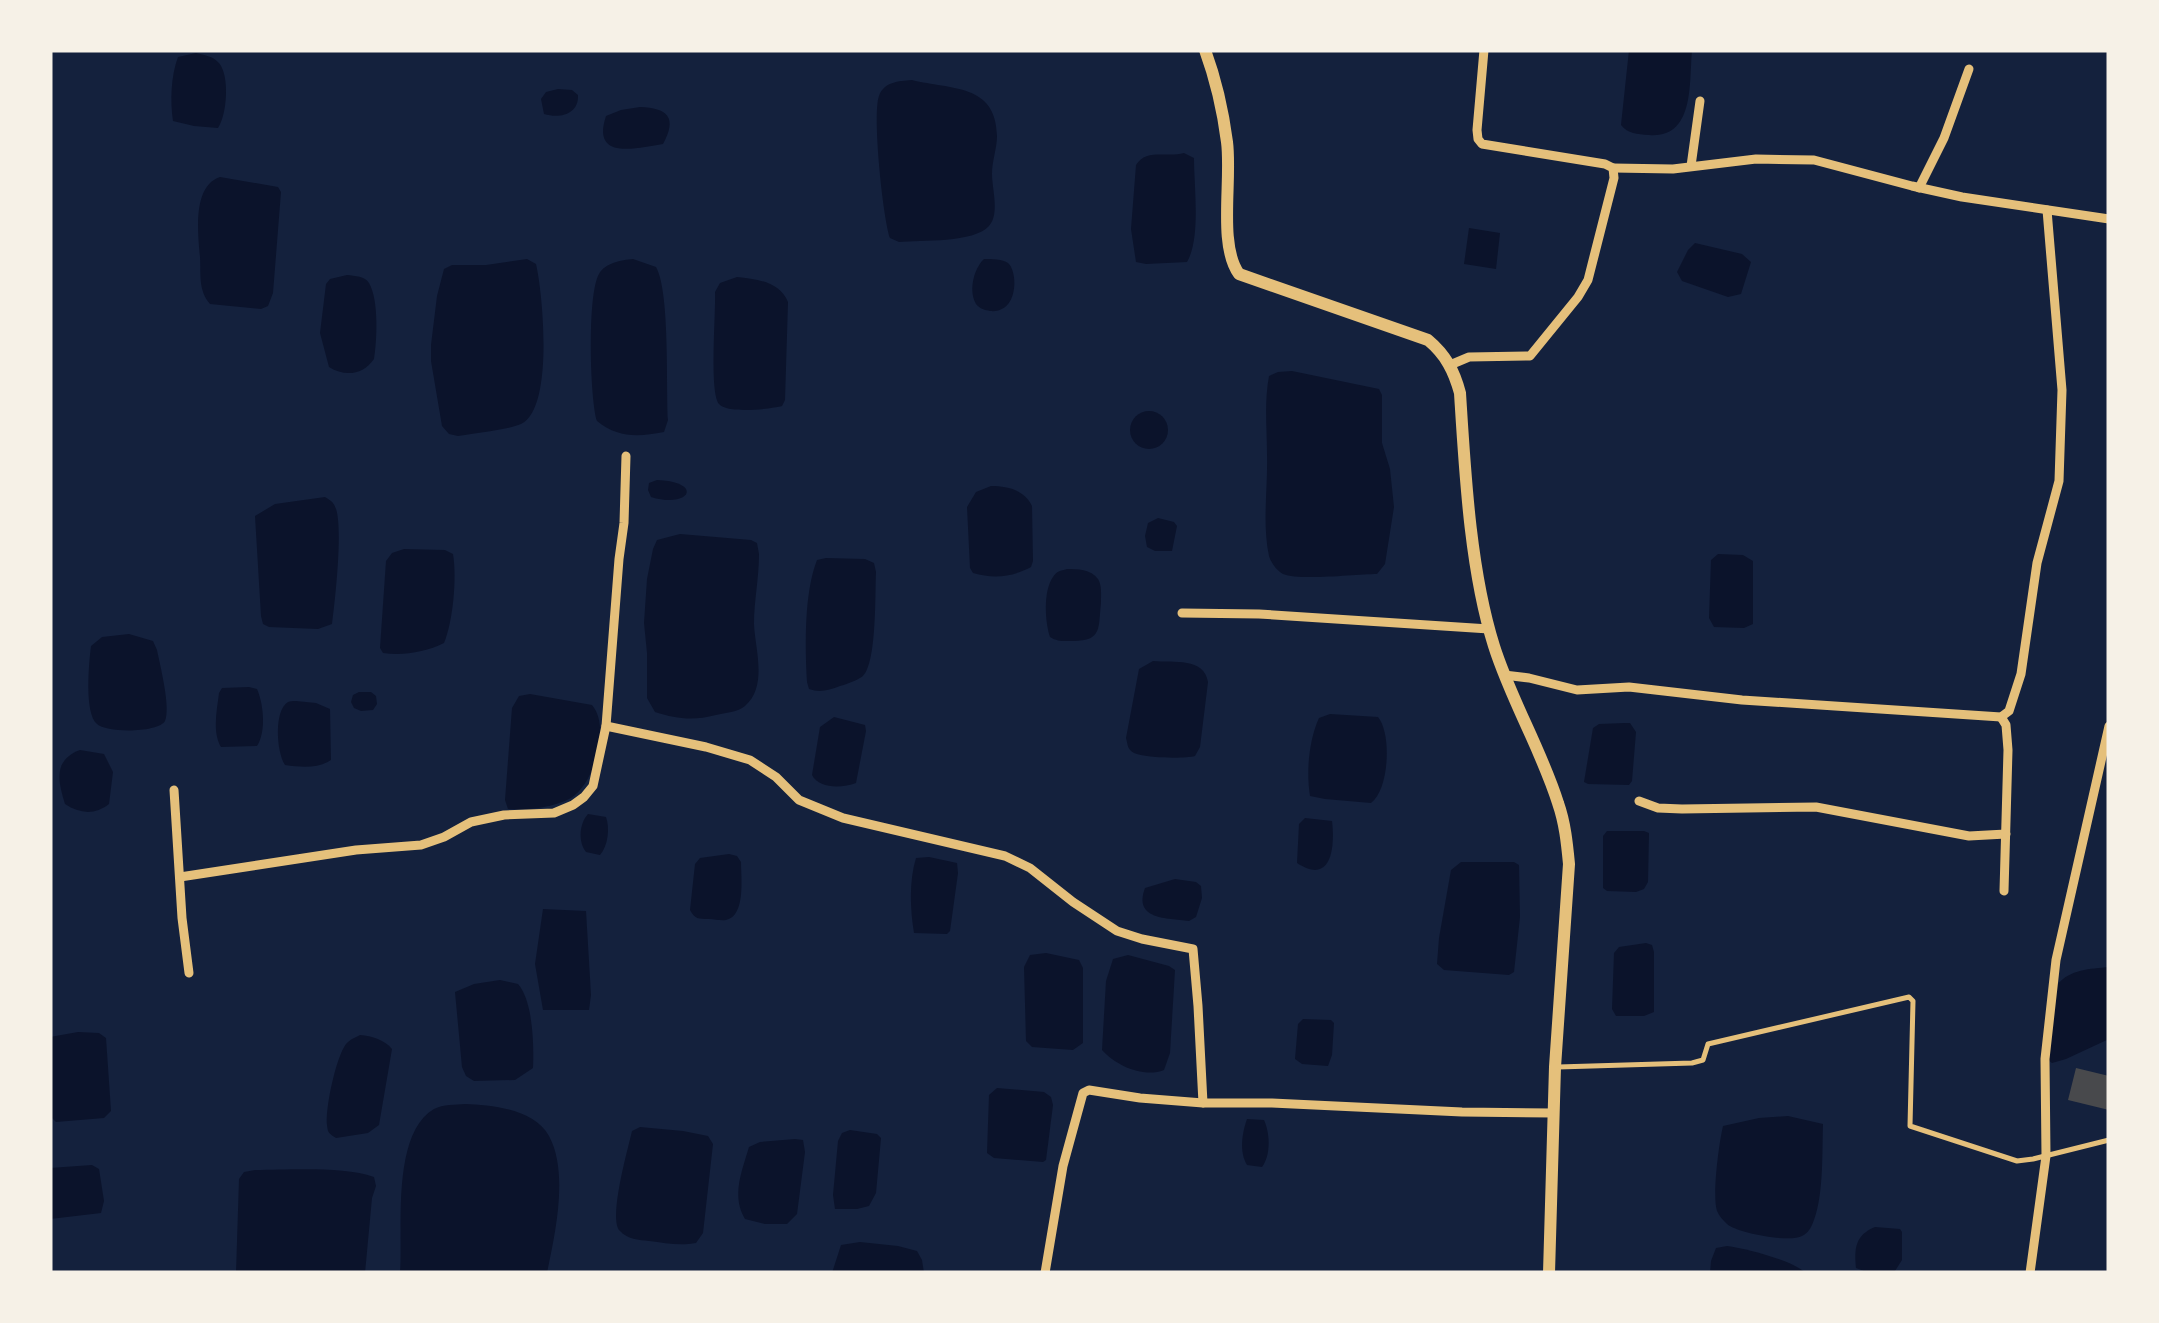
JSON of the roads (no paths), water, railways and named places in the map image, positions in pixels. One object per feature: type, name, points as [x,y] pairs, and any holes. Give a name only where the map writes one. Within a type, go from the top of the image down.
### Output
[{"type":"main road","points":[[1206,50],[1227,145],[1228,239],[1233,266],[1248,278],[1428,340],[1450,365],[1460,393],[1470,515],[1489,629],[1504,675],[1551,783],[1565,830],[1569,864],[1555,1067],[1549,1273]]},
{"type":"street","points":[[1484,50],[1478,130],[1482,144],[1612,168],[1673,168],[1756,158],[1814,160],[1962,197],[2109,218]]},
{"type":"street","points":[[1919,188],[1944,138],[1969,69]]},
{"type":"street","points":[[1691,166],[1700,101]]},
{"type":"street","points":[[1450,365],[1469,356],[1530,356],[1588,280],[1614,178],[1612,168]]},
{"type":"street","points":[[1504,675],[1576,690],[1629,687],[1742,700],[2001,717],[2009,711],[2020,674],[2037,563],[2059,481],[2062,390],[2047,210]]},
{"type":"street","points":[[180,877],[356,850],[421,845],[488,817],[554,813],[573,805],[593,786],[606,726],[626,456]]},
{"type":"street","points":[[1182,613],[1259,614],[1489,629]]},
{"type":"street","points":[[2001,717],[2006,726],[2008,750],[2004,891]]},
{"type":"street","points":[[606,726],[706,746],[750,760],[799,800],[844,818],[1005,856],[1030,868],[1118,931],[1193,950],[1202,1103]]},
{"type":"street","points":[[2030,1273],[2046,1156],[2045,1060],[2056,960],[2109,726]]},
{"type":"street","points":[[174,790],[190,973]]},
{"type":"street","points":[[1639,802],[1682,810],[1816,808],[1969,836],[2006,834]]},
{"type":"street","points":[[1045,1273],[1064,1166],[1083,1093],[1088,1090],[1202,1103],[1553,1112]]},
{"type":"lane","points":[[1555,1067],[1692,1063],[1703,1060],[1708,1044],[1909,998],[1913,1001],[1910,1126],[2017,1161],[2109,1140]]},
{"type":"water","points":[[1629,50],[1692,50],[1687,106],[1675,128],[1664,134],[1637,134],[1621,125]]},
{"type":"water","points":[[196,53],[219,63],[225,77],[224,114],[218,128],[173,121],[172,88],[178,57]]},
{"type":"water","points":[[912,80],[969,92],[989,106],[997,136],[992,174],[995,201],[992,221],[982,231],[947,240],[899,242],[890,238],[879,166],[877,106],[888,85]]},
{"type":"water","points":[[572,90],[578,95],[575,107],[562,115],[544,114],[541,99],[546,92]]},
{"type":"water","points":[[640,107],[657,109],[667,116],[670,127],[663,144],[630,149],[611,146],[603,130],[606,116]]},
{"type":"water","points":[[1184,153],[1194,158],[1195,226],[1187,262],[1136,262],[1131,229],[1136,165],[1151,155]]},
{"type":"water","points":[[220,177],[278,187],[281,192],[273,293],[268,306],[261,309],[210,304],[204,293],[199,212],[205,190]]},
{"type":"water","points":[[1469,228],[1500,233],[1496,269],[1464,264]]},
{"type":"water","points":[[1695,243],[1742,254],[1751,262],[1741,294],[1728,297],[1682,281],[1677,272]]},
{"type":"water","points":[[527,259],[536,264],[544,350],[538,397],[531,414],[521,424],[508,428],[449,434],[442,426],[431,361],[437,296],[444,269],[452,265]]},
{"type":"water","points":[[633,259],[656,267],[660,279],[667,363],[668,420],[664,432],[637,435],[613,431],[597,421],[591,370],[591,324],[599,274],[609,265]]},
{"type":"water","points":[[984,259],[1006,262],[1011,267],[1014,291],[1000,310],[983,309],[972,293],[977,268]]},
{"type":"water","points":[[347,275],[369,283],[376,342],[374,359],[365,368],[347,373],[329,367],[320,333],[326,284],[330,279]]},
{"type":"water","points":[[737,277],[774,286],[788,302],[782,406],[731,409],[719,404],[716,397],[715,292],[720,283]]},
{"type":"water","points":[[1292,371],[1379,389],[1382,395],[1382,443],[1390,469],[1394,507],[1385,564],[1377,574],[1291,576],[1279,571],[1270,559],[1266,518],[1267,386],[1269,376]]},
{"type":"water","points":[[1149,411],[1163,416],[1168,430],[1163,444],[1149,449],[1135,444],[1130,430],[1135,416]]},
{"type":"water","points":[[657,480],[682,485],[686,494],[675,500],[651,497],[649,483]]},
{"type":"water","points":[[991,486],[1015,490],[1032,506],[1033,561],[1031,567],[1010,575],[981,575],[970,568],[967,507],[976,492]]},
{"type":"water","points":[[325,497],[336,509],[339,532],[332,624],[318,629],[269,627],[263,624],[261,616],[255,516],[275,504]]},
{"type":"water","points":[[1158,518],[1177,526],[1172,551],[1147,547],[1148,523]]},
{"type":"water","points":[[680,534],[757,543],[754,624],[758,678],[752,698],[735,711],[678,718],[655,712],[647,698],[644,623],[653,549],[657,540]]},
{"type":"water","points":[[404,549],[445,550],[453,554],[450,623],[444,643],[406,654],[383,653],[380,648],[386,561],[392,553]]},
{"type":"water","points":[[1718,554],[1743,555],[1753,561],[1753,624],[1744,628],[1714,627],[1709,618],[1711,560]]},
{"type":"water","points":[[865,559],[874,563],[874,627],[871,657],[863,676],[817,691],[809,689],[807,682],[806,620],[817,560]]},
{"type":"water","points":[[1067,569],[1088,571],[1100,584],[1099,626],[1094,635],[1083,640],[1056,640],[1048,631],[1050,583],[1054,575]]},
{"type":"water","points":[[129,634],[153,641],[157,650],[167,715],[165,721],[153,728],[102,727],[90,709],[91,646],[102,637]]},
{"type":"water","points":[[1153,661],[1187,663],[1201,668],[1205,674],[1208,682],[1200,747],[1195,756],[1146,756],[1128,747],[1126,738],[1139,669]]},
{"type":"water","points":[[222,688],[257,689],[261,703],[260,740],[257,746],[221,747],[216,728],[219,693]]},
{"type":"water","points":[[359,692],[376,696],[373,710],[354,708],[353,695]]},
{"type":"water","points":[[530,694],[592,705],[600,740],[587,781],[571,798],[540,808],[508,809],[505,800],[512,708],[519,696]]},
{"type":"water","points":[[288,702],[330,709],[331,760],[326,763],[297,766],[285,765],[282,760],[278,743],[280,714]]},
{"type":"water","points":[[1330,714],[1378,717],[1382,725],[1387,748],[1385,775],[1371,803],[1310,796],[1308,766],[1313,736],[1319,718]]},
{"type":"water","points":[[834,717],[865,725],[856,783],[850,785],[825,785],[812,775],[820,727]]},
{"type":"water","points":[[1630,723],[1636,732],[1629,785],[1584,782],[1593,728],[1599,724]]},
{"type":"water","points":[[80,750],[104,754],[113,772],[109,804],[104,808],[82,811],[65,804],[60,772],[65,759]]},
{"type":"water","points":[[588,814],[606,817],[608,837],[600,855],[586,852],[582,843],[581,828]]},
{"type":"water","points":[[1305,818],[1332,821],[1329,860],[1318,870],[1297,863],[1299,824]]},
{"type":"water","points":[[1607,831],[1649,833],[1648,882],[1644,889],[1636,892],[1603,888],[1603,836]]},
{"type":"water","points":[[729,854],[741,862],[737,911],[726,920],[697,918],[690,910],[695,864],[700,858]]},
{"type":"water","points":[[916,858],[957,863],[947,934],[914,933],[914,867]]},
{"type":"water","points":[[1461,862],[1519,865],[1520,917],[1514,972],[1509,975],[1444,970],[1437,964],[1451,870]]},
{"type":"water","points":[[1175,879],[1201,886],[1196,917],[1189,921],[1162,918],[1144,906],[1145,888]]},
{"type":"water","points":[[543,909],[586,911],[589,1010],[543,1010],[535,964]]},
{"type":"water","points":[[1652,945],[1654,952],[1654,1012],[1616,1016],[1612,1009],[1614,953],[1619,947]]},
{"type":"water","points":[[1046,953],[1079,960],[1083,968],[1083,1043],[1073,1050],[1032,1047],[1026,1041],[1024,967],[1030,955]]},
{"type":"water","points":[[1128,955],[1175,970],[1170,1053],[1164,1070],[1131,1069],[1102,1050],[1106,981],[1113,959]]},
{"type":"water","points":[[2109,967],[2109,1039],[2052,1063],[2048,1060],[2057,985],[2074,973]]},
{"type":"water","points":[[500,980],[518,984],[527,1001],[533,1068],[515,1080],[474,1081],[462,1067],[455,992]]},
{"type":"water","points":[[1303,1019],[1334,1023],[1328,1066],[1302,1064],[1295,1059],[1298,1024]]},
{"type":"water","points":[[99,1033],[106,1038],[111,1111],[104,1118],[56,1122],[50,1116],[50,1037]]},
{"type":"water","points":[[360,1035],[378,1039],[392,1049],[379,1125],[368,1133],[336,1138],[327,1125],[332,1083],[346,1044]]},
{"type":"water","points":[[997,1088],[1044,1092],[1051,1097],[1043,1162],[994,1158],[987,1153],[989,1095]]},
{"type":"water","points":[[465,1104],[523,1114],[549,1136],[559,1185],[547,1273],[400,1273],[402,1184],[411,1139],[420,1121],[434,1109]]},
{"type":"water","points":[[1788,1116],[1823,1124],[1820,1190],[1811,1227],[1796,1238],[1741,1231],[1727,1224],[1717,1211],[1723,1126]]},
{"type":"water","points":[[1247,1119],[1264,1120],[1266,1125],[1268,1150],[1262,1167],[1247,1165],[1244,1160],[1242,1142]]},
{"type":"water","points":[[640,1127],[708,1136],[713,1144],[703,1233],[696,1243],[641,1240],[620,1231],[616,1213],[620,1183],[632,1131]]},
{"type":"water","points":[[850,1130],[881,1138],[876,1193],[869,1206],[835,1209],[838,1141],[842,1133]]},
{"type":"water","points":[[803,1140],[805,1152],[797,1214],[787,1224],[745,1219],[738,1192],[749,1147],[760,1142]]},
{"type":"water","points":[[92,1165],[99,1169],[104,1201],[101,1213],[50,1219],[50,1168]]},
{"type":"water","points":[[332,1170],[374,1177],[365,1273],[236,1273],[239,1179],[244,1172]]},
{"type":"water","points":[[1875,1227],[1902,1232],[1902,1260],[1895,1271],[1856,1268],[1857,1243]]},
{"type":"water","points":[[860,1242],[917,1251],[924,1273],[832,1273],[841,1245]]},
{"type":"water","points":[[1727,1246],[1757,1252],[1806,1273],[1710,1273],[1716,1248]]}]
